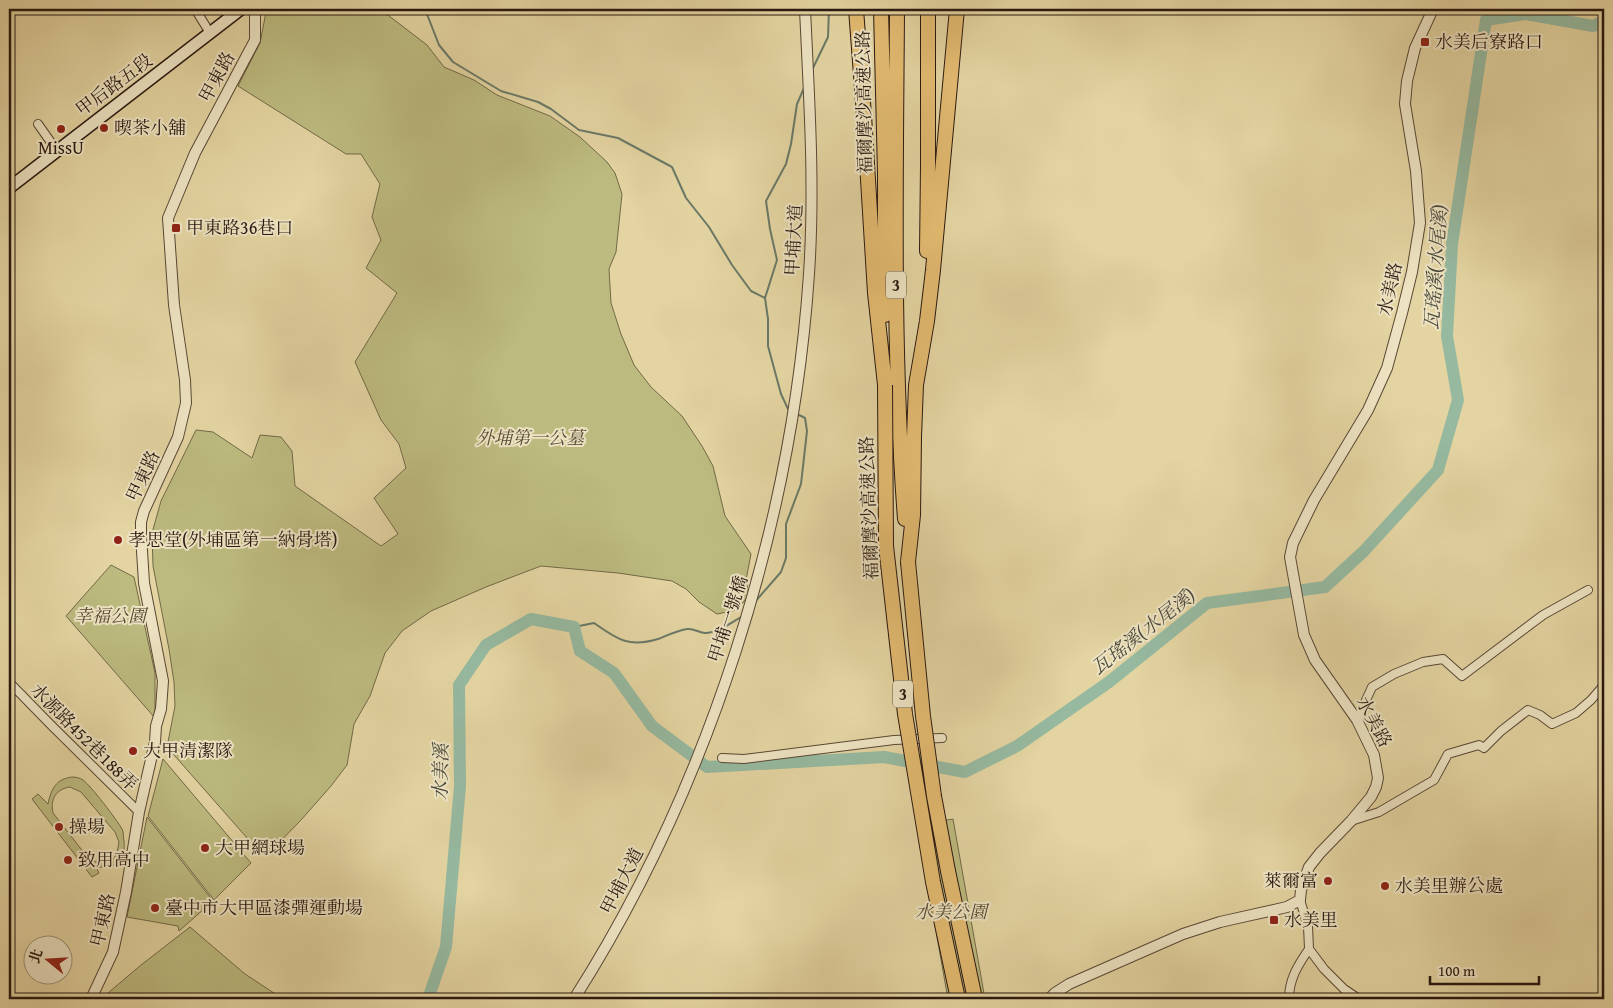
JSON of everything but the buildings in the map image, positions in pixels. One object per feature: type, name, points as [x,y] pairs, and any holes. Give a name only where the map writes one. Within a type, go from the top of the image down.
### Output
[{"type":"highway","points":[[856,9],[875,292],[885,385]]},
{"type":"highway","name":"福爾摩沙高速公路","points":[[881,9],[885,174],[886,546],[905,714],[933,882],[958,999]]},
{"type":"highway","name":"福爾摩沙高速公路","points":[[897,9],[895,224],[900,461],[908,562],[934,796],[975,999]]},
{"type":"highway","points":[[927,322],[928,9]]},
{"type":"highway","points":[[908,562],[913,515],[916,385],[927,322],[933,270],[957,9]]},
{"type":"main road","name":"甲后路五段","points":[[9,188],[241,9]]},
{"type":"street","points":[[192,9],[210,32]]},
{"type":"street","name":"甲東路","points":[[91,999],[113,952],[126,892],[139,812],[161,709],[163,681],[144,583],[141,522],[144,511],[178,437],[186,403],[185,380],[174,305],[168,218],[195,153],[255,40],[255,9]]},
{"type":"street","name":"甲埔大道","points":[[782,472],[795,398],[809,271],[812,187],[805,9]]},
{"type":"street","name":"水美路","points":[[1300,900],[1301,890],[1310,867],[1320,853],[1371,797],[1378,778],[1374,754],[1357,720],[1315,660],[1304,635],[1290,557],[1293,544],[1314,500],[1368,410],[1387,368],[1402,313],[1412,272],[1420,224],[1416,171],[1405,104],[1407,81],[1415,48],[1434,9]]},
{"type":"street","points":[[38,124],[58,151]]},
{"type":"street","name":"甲埔一號橋","points":[[690,773],[725,683],[756,584],[768,541],[782,472]]},
{"type":"street","points":[[1357,720],[1372,687],[1376,684],[1423,662],[1443,659],[1462,676],[1543,615],[1588,590]]},
{"type":"street","name":"水源路452巷188弄","points":[[9,682],[139,812]]},
{"type":"street","points":[[1351,821],[1379,812],[1434,780],[1448,754],[1479,745],[1484,748],[1528,710],[1540,715],[1552,724],[1576,713],[1604,685]]},
{"type":"street","points":[[722,758],[744,759],[894,740],[942,738]]},
{"type":"street","name":"甲埔大道","points":[[574,999],[617,928],[644,877],[690,773]]},
{"type":"street","points":[[1049,999],[1054,993],[1069,984],[1183,934],[1220,922],[1287,908],[1300,900],[1308,926],[1310,949],[1324,969],[1344,989],[1359,999]]},
{"type":"street","points":[[1289,999],[1292,977],[1310,949]]},
{"type":"green space","name":"外埔第一公墓","points":[[270,9],[380,9],[427,45],[444,67],[474,80],[497,95],[550,116],[580,137],[607,162],[615,173],[622,194],[616,252],[609,269],[611,303],[621,334],[634,365],[651,387],[682,416],[702,446],[713,466],[725,516],[751,554],[746,580],[749,595],[737,610],[717,614],[699,602],[686,589],[672,581],[618,573],[541,566],[431,611],[402,631],[385,653],[370,696],[354,724],[347,765],[331,786],[273,849],[255,847],[167,747],[175,706],[174,682],[153,566],[152,533],[161,501],[196,430],[213,432],[252,458],[260,435],[281,437],[292,451],[295,486],[381,546],[398,534],[374,498],[406,468],[399,444],[381,420],[355,362],[397,293],[366,268],[381,240],[372,217],[380,184],[361,154],[346,154],[238,86],[260,43],[266,12]]},
{"type":"green space","name":"幸福公園","points":[[111,565],[134,577],[155,673],[155,718],[66,616]]},
{"type":"green space","name":"大甲網球場","points":[[163,759],[251,863],[214,900],[148,816]]},
{"type":"green space","name":"操場","points":[[66,778],[78,778],[87,783],[110,811],[123,832],[124,848],[121,858],[114,865],[96,867],[99,873],[92,877],[32,799],[38,794],[48,804],[55,786]],"holes":[[[70,787],[81,792],[115,832],[119,842],[114,858],[104,863],[88,858],[53,813],[52,803],[58,792]]]},
{"type":"green space","points":[[147,817],[213,901],[179,931],[178,926],[127,917]]},
{"type":"green space","name":"水美公園","points":[[953,819],[985,999],[948,999],[917,825]]},
{"type":"green space","points":[[190,927],[245,974],[283,999],[101,999]]},
{"type":"waterway","points":[[425,9],[439,45],[453,62],[501,91],[538,102],[551,109],[579,130],[618,138],[672,167],[686,198],[709,227],[732,265],[751,291],[765,298]]},
{"type":"waterway","points":[[812,70],[828,37],[829,9]]},
{"type":"waterway","name":"瓦瑤溪(水尾溪)","points":[[428,999],[446,947],[460,786],[459,685],[486,645],[531,619],[574,627],[580,651],[614,673],[652,726],[707,767],[884,757],[965,772],[1017,746],[1109,682],[1207,603],[1325,587],[1364,551],[1438,470],[1458,400],[1447,336],[1452,244],[1486,20],[1526,14],[1593,26],[1604,21]]},
{"type":"waterway","points":[[788,409],[781,394],[768,346],[768,319],[765,298],[777,260],[766,201],[786,164],[797,104],[804,88]]},
{"type":"waterway","points":[[754,603],[781,572],[786,558],[786,524],[801,484],[807,431],[805,418],[797,414]]},
{"type":"waterway","points":[[574,627],[594,623],[609,634],[623,640],[639,643],[648,642],[687,629],[710,633],[741,617]]},
{"type":"place","name":"水美后寮路口","points":[[1425,42]]},
{"type":"place","name":"喫茶小舖","points":[[104,128]]},
{"type":"place","name":"MissU","points":[[61,129]]},
{"type":"place","name":"甲東路36巷口","points":[[176,228]]},
{"type":"place","name":"孝思堂(外埔區第一納骨塔)","points":[[118,540]]},
{"type":"place","name":"大甲清潔隊","points":[[133,751]]},
{"type":"place","name":"操場","points":[[59,827]]},
{"type":"place","name":"大甲網球場","points":[[205,848]]},
{"type":"place","name":"致用高中","points":[[68,860]]},
{"type":"place","name":"萊爾富","points":[[1328,881]]},
{"type":"place","name":"水美里辦公處","points":[[1385,886]]},
{"type":"place","name":"臺中市大甲區漆彈運動場","points":[[155,908]]},
{"type":"place","name":"水美里","points":[[1274,920]]},
{"type":"water label","name":"水美溪","points":[[440,772]]}]
